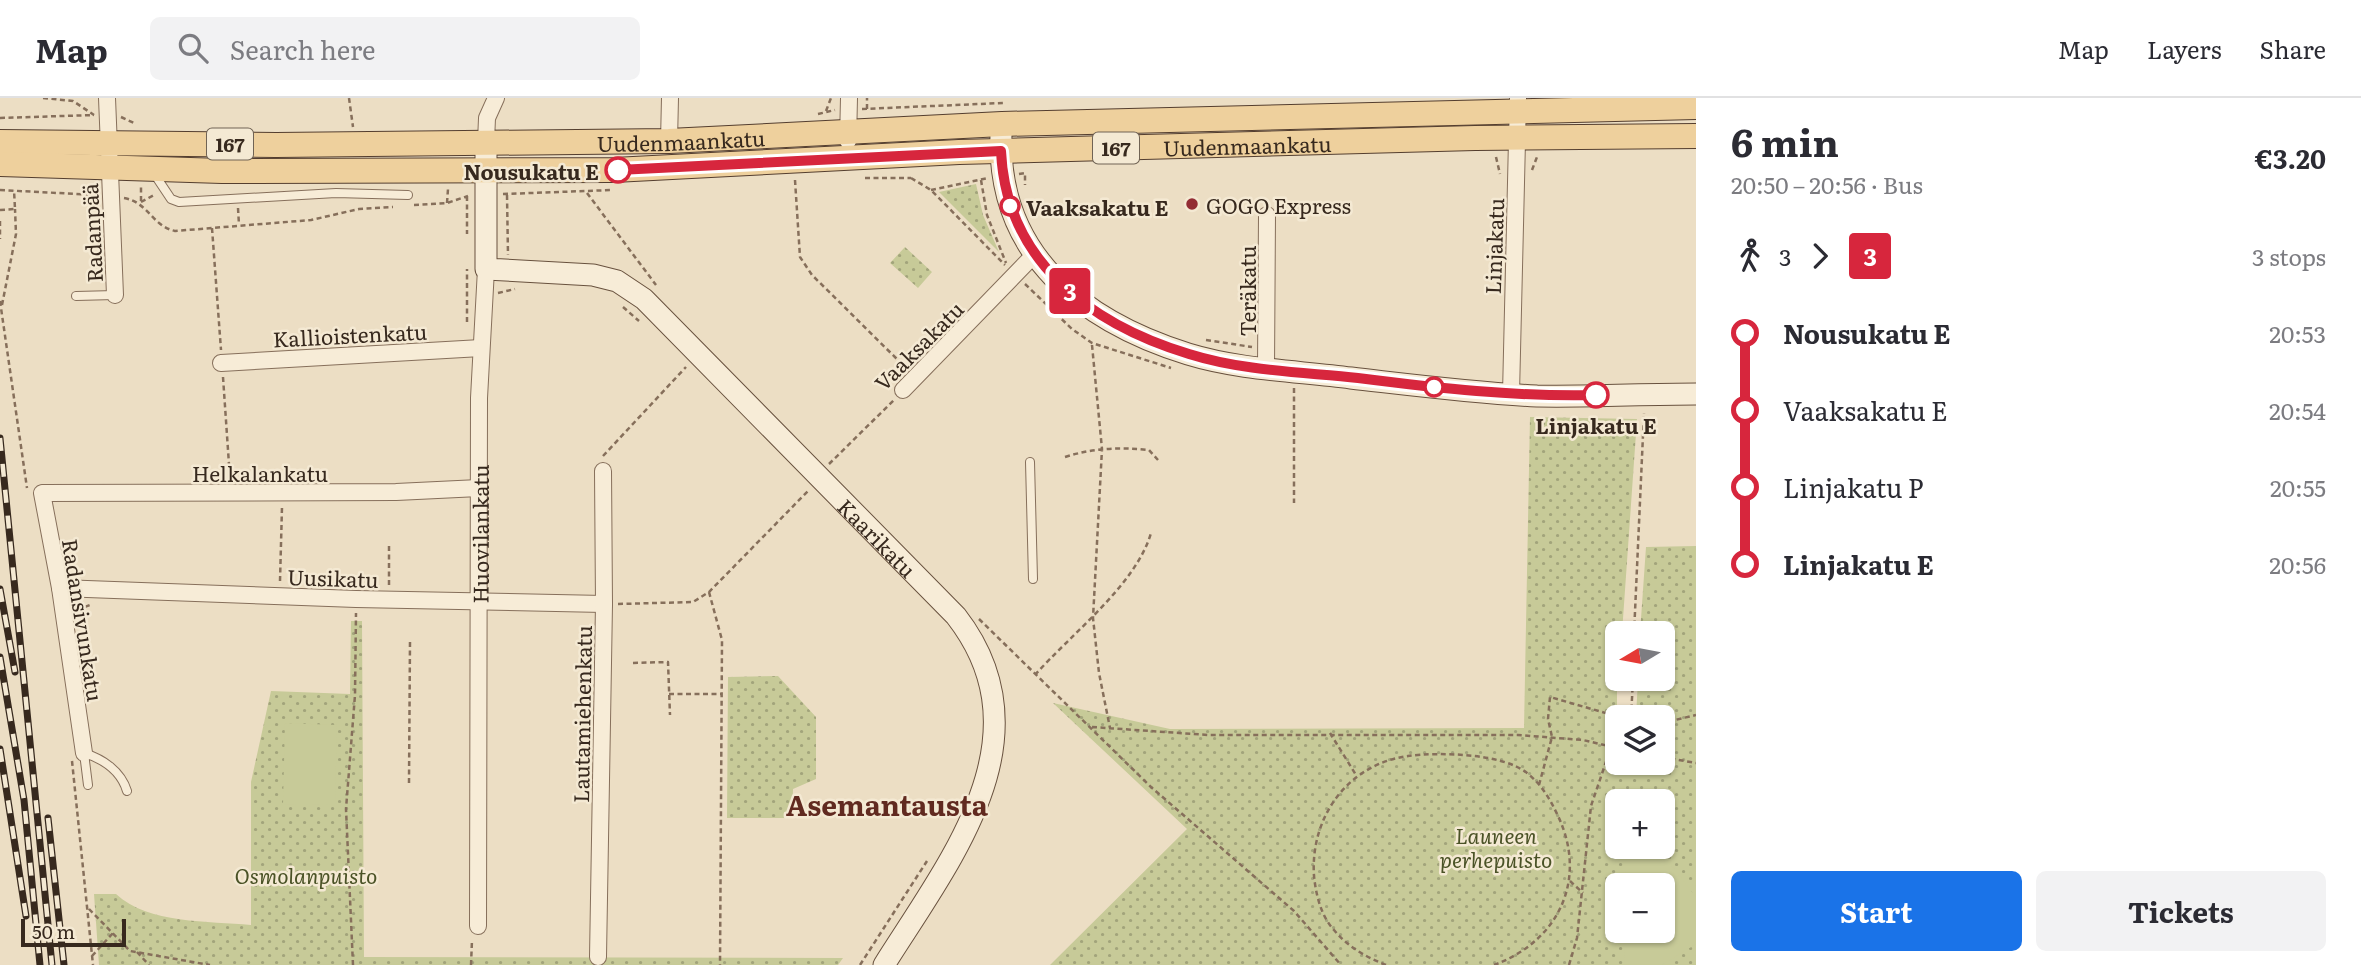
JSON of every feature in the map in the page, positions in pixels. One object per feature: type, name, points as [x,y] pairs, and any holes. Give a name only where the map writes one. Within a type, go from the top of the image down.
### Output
[{"type":"main road","name":"Uudenmaankatu","points":[[0,142],[107,141],[276,145],[668,141],[1002,124],[1518,105],[1696,107]]},
{"type":"main road","name":"Uudenmaankatu","points":[[0,164],[351,182],[486,169],[614,170],[849,156],[995,169],[1518,138],[1696,136]]},
{"type":"street","name":"Radanpää","points":[[107,98],[108,169],[116,295]]},
{"type":"street","points":[[486,142],[487,118],[496,98]]},
{"type":"street","points":[[668,141],[670,98]]},
{"type":"street","points":[[849,98],[849,156]]},
{"type":"street","name":"Linjakatu","points":[[1511,394],[1518,105]]},
{"type":"street","points":[[1002,124],[995,169],[1033,256],[1085,304],[1156,343],[1190,355],[1266,359],[1511,394],[1696,394]]},
{"type":"street","name":"Huovilankatu","points":[[475,928],[481,348],[475,299],[486,269],[486,142]]},
{"type":"street","name":"Teräkatu","points":[[1266,359],[1267,215]]},
{"type":"street","name":"Vaaksakatu","points":[[903,390],[1033,256]]},
{"type":"street","name":"Kaarikatu","points":[[486,269],[508,280],[540,265],[593,275],[617,281],[644,299],[946,606],[978,649],[994,705],[995,746],[989,774],[971,820],[884,965]]},
{"type":"street","name":"Kallioistenkatu","points":[[222,363],[481,348]]},
{"type":"street","name":"Lautamiehenkatu","points":[[598,957],[604,604],[603,471]]},
{"type":"street","name":"Helkalankatu","points":[[35,495],[479,488]]},
{"type":"street","name":"Radansivunkatu","points":[[35,495],[60,588],[78,757]]},
{"type":"street","name":"Uusikatu","points":[[60,588],[356,600],[604,604]]},
{"type":"lane","points":[[151,170],[171,199],[179,202],[351,182],[408,195]]},
{"type":"lane","points":[[76,296],[116,295]]},
{"type":"lane","points":[[1030,462],[1033,579]]},
{"type":"lane","points":[[88,785],[78,757],[97,757],[123,778],[127,792]]},
{"type":"path","points":[[0,118],[94,115],[73,100],[43,98]]},
{"type":"path","points":[[349,98],[353,130]]},
{"type":"path","points":[[826,110],[831,98]]},
{"type":"path","points":[[867,98],[867,109],[945,104]]},
{"type":"path","points":[[931,190],[995,169],[1025,173],[1025,189]]},
{"type":"path","points":[[995,169],[987,215],[1009,269]]},
{"type":"path","points":[[795,177],[800,257],[812,275],[916,379]]},
{"type":"path","points":[[1,309],[16,234],[13,190]]},
{"type":"path","points":[[141,202],[165,191]]},
{"type":"path","points":[[587,193],[659,288]]},
{"type":"path","points":[[508,194],[508,280]]},
{"type":"path","points":[[0,210],[15,209]]},
{"type":"path","points":[[239,215],[239,225]]},
{"type":"path","points":[[0,221],[0,239]]},
{"type":"path","points":[[212,228],[231,493]]},
{"type":"path","points":[[508,280],[521,289]]},
{"type":"path","points":[[475,299],[508,280]]},
{"type":"path","points":[[0,301],[35,495]]},
{"type":"path","points":[[619,304],[647,329]]},
{"type":"path","points":[[1204,339],[1266,359]]},
{"type":"path","points":[[1092,343],[1102,449],[1093,618],[1099,673],[1110,727]]},
{"type":"path","points":[[603,471],[603,453],[686,368]]},
{"type":"path","points":[[1294,388],[1294,503]]},
{"type":"path","name":"Vaaksakatu","points":[[839,472],[830,462],[903,390]]},
{"type":"path","points":[[1635,621],[1644,412]]},
{"type":"path","points":[[1065,457],[1102,449],[1149,450],[1158,460]]},
{"type":"path","points":[[604,604],[693,602],[709,592],[805,497],[809,489],[817,497]]},
{"type":"path","points":[[280,596],[282,493]]},
{"type":"path","points":[[1035,675],[1063,644],[1093,618],[1142,556],[1151,533]]},
{"type":"path","points":[[388,600],[389,547]]},
{"type":"path","points":[[709,592],[722,640],[720,965]]},
{"type":"path","points":[[353,965],[346,809],[355,695],[356,600]]},
{"type":"path","points":[[977,617],[1092,727],[1151,788],[1294,911],[1340,965]]},
{"type":"path","points":[[409,783],[410,641]]},
{"type":"path","points":[[633,663],[668,662],[670,715]]},
{"type":"path","points":[[669,694],[722,694]]},
{"type":"path","points":[[1539,785],[1552,737],[1548,719],[1550,697],[1605,713]]},
{"type":"path","points":[[1675,720],[1696,715]]},
{"type":"path","points":[[1092,727],[1208,735],[1330,733],[1552,737],[1583,740],[1605,747]]},
{"type":"path","points":[[1330,733],[1356,775]]},
{"type":"path","points":[[1386,965],[1354,950],[1332,929],[1321,909],[1315,884],[1313,856],[1318,832],[1334,799],[1356,775],[1375,764],[1408,756],[1477,757],[1505,762],[1526,772],[1547,793],[1568,838],[1570,881],[1559,912],[1529,948],[1494,965]]},
{"type":"path","points":[[78,757],[93,965]]},
{"type":"path","points":[[1675,759],[1696,763]]},
{"type":"path","points":[[1569,965],[1577,938],[1591,806],[1605,766]]},
{"type":"path","points":[[860,965],[928,860]]},
{"type":"path","points":[[1570,881],[1583,893]]},
{"type":"path","points":[[88,908],[130,951],[210,965]]},
{"type":"path","points":[[471,965],[475,928]]},
{"type":"path","points":[[92,956],[113,933]]},
{"type":"path","points":[[137,952],[146,964]]},
{"type":"green space","points":[[976,184],[983,215],[999,252],[939,192]]},
{"type":"green space","points":[[905,247],[932,272],[918,288],[890,263]]},
{"type":"green space","name":"Launeen perhepuisto","points":[[1530,417],[1637,419],[1623,621],[1605,621],[1605,691],[1617,691],[1617,705],[1605,705],[1605,775],[1675,775],[1675,705],[1637,705],[1637,691],[1675,691],[1675,621],[1641,621],[1646,547],[1696,546],[1696,965],[1050,965],[1187,829],[1053,703],[1170,729],[1524,728]]},
{"type":"green space","name":"Osmolanpuisto","points":[[351,621],[362,621],[364,957],[843,958],[838,965],[99,965],[94,894],[116,894],[129,904],[162,916],[251,925],[251,782],[271,691],[350,694]]},
{"type":"green space","points":[[778,676],[816,717],[816,779],[793,789],[792,818],[727,818],[728,677]]},
{"type":"green space","points":[[285,723],[337,725],[335,805],[283,804]]},
{"type":"green space","points":[[1626,859],[1666,859],[1696,897],[1696,944],[1662,965],[1624,965],[1625,943],[1675,943],[1675,873],[1626,873]]},
{"type":"railway","points":[[0,438],[52,965]]},
{"type":"railway","points":[[0,589],[15,672]]},
{"type":"railway","points":[[0,657],[24,800],[40,965]]},
{"type":"railway","points":[[0,749],[26,916]]},
{"type":"railway","points":[[48,818],[64,965]]},
{"type":"bus line","name":"3","points":[[618,170],[849,156],[1001,151],[1002,176],[1007,198],[1033,256],[1085,304],[1156,343],[1190,355],[1265,368],[1481,393],[1596,395]]},
{"type":"place","name":"Nousukatu E","points":[[618,170]]},
{"type":"place","name":"GOGO Express","points":[[1192,204]]},
{"type":"place","name":"Vaaksakatu E","points":[[1010,206]]},
{"type":"place","name":"Linjakatu E","points":[[1596,395]]},
{"type":"district","name":"Asemantausta","points":[[887,804]]}]
